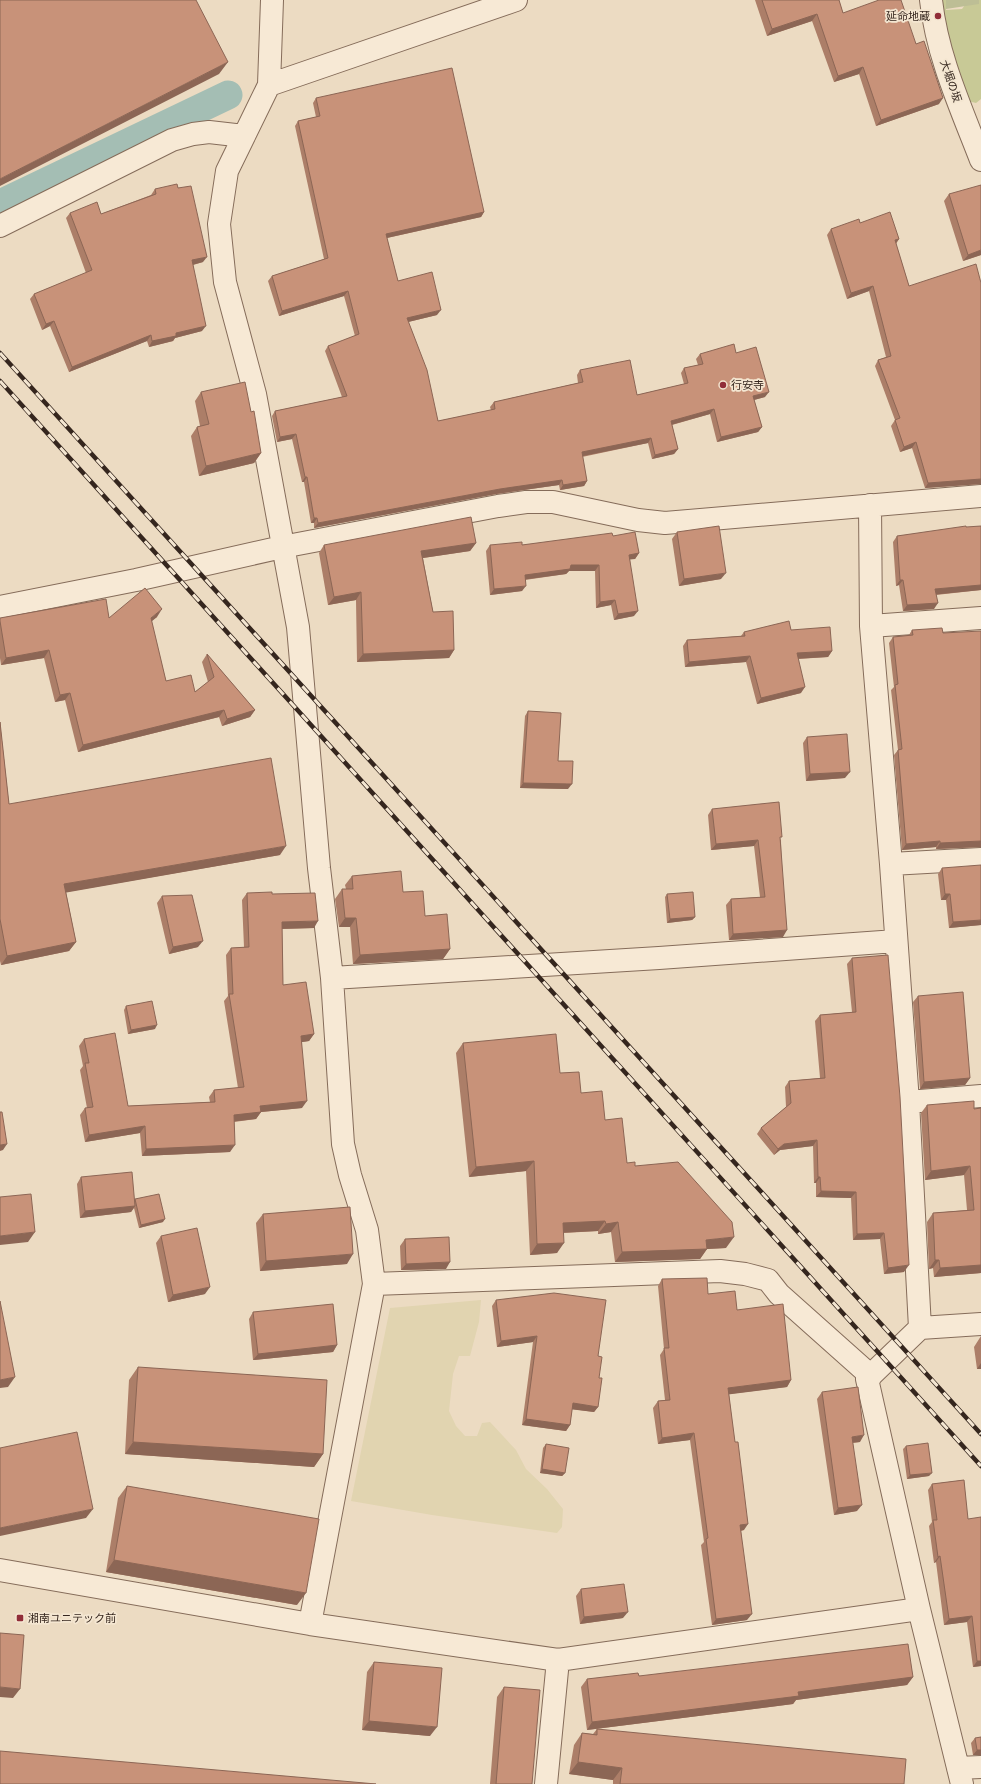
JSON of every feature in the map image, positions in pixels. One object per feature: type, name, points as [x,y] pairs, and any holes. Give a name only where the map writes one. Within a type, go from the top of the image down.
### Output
[{"type":"street","points":[[272,0],[269,85],[227,171],[220,232],[225,282],[254,394],[298,627],[319,868],[332,978],[343,1144],[367,1230],[374,1284],[310,1624]]},
{"type":"street","points":[[269,85],[516,0]]},
{"type":"street","name":"大堀の坂","points":[[931,0],[933,18],[948,74],[981,160]]},
{"type":"street","points":[[0,226],[172,140],[193,134],[209,132],[244,136]]},
{"type":"street","points":[[0,607],[136,580],[282,547],[526,502],[553,502],[638,520],[665,523],[981,496]]},
{"type":"street","points":[[870,505],[871,626],[891,864],[908,1102],[920,1328]]},
{"type":"street","points":[[871,626],[981,618]]},
{"type":"street","points":[[891,864],[981,859]]},
{"type":"street","points":[[332,978],[667,958],[896,941]]},
{"type":"street","points":[[908,1102],[981,1096]]},
{"type":"street","points":[[374,1284],[712,1272],[745,1274],[768,1280],[779,1294],[871,1376]]},
{"type":"street","points":[[981,1324],[920,1328],[871,1376],[866,1379],[918,1609],[960,1776],[981,1767]]},
{"type":"street","points":[[0,1570],[310,1624],[558,1660],[918,1609]]},
{"type":"street","points":[[546,1784],[558,1660]]},
{"type":"shaded area","points":[[481,1300],[479,1322],[470,1356],[459,1356],[453,1374],[449,1411],[456,1426],[465,1436],[477,1436],[482,1423],[490,1422],[516,1450],[526,1469],[547,1489],[563,1509],[562,1527],[557,1533],[432,1515],[351,1501],[390,1308]]},
{"type":"green space","points":[[938,0],[946,0],[946,10],[962,9],[969,0],[981,0],[981,99],[976,103],[968,101],[954,71]]},
{"type":"green space","points":[[946,0],[979,0],[979,4],[946,9]]},
{"type":"building","points":[[0,0],[196,0],[228,62],[0,179]]},
{"type":"building","points":[[762,0],[839,0],[843,13],[879,0],[901,0],[916,44],[924,41],[943,98],[881,120],[863,67],[838,76],[817,14],[772,29]]},
{"type":"building","points":[[452,68],[484,212],[386,234],[398,281],[432,272],[441,310],[407,318],[427,370],[438,421],[495,409],[494,402],[583,382],[580,370],[630,360],[637,395],[688,383],[684,368],[703,364],[700,354],[734,344],[736,353],[756,347],[769,392],[753,396],[762,427],[721,437],[714,409],[671,421],[678,449],[655,455],[651,438],[582,452],[587,481],[563,485],[562,480],[500,489],[318,523],[317,518],[314,518],[307,477],[305,477],[296,434],[280,437],[275,411],[347,396],[328,346],[359,334],[348,291],[282,311],[272,276],[328,258],[298,121],[320,116],[316,98]]},
{"type":"building","points":[[177,184],[178,188],[191,186],[207,257],[192,260],[206,326],[176,333],[176,336],[152,341],[151,335],[72,367],[54,321],[46,324],[34,294],[92,270],[70,213],[97,202],[101,214],[156,194],[155,189]]},
{"type":"building","points":[[981,185],[981,250],[968,255],[949,194]]},
{"type":"building","points":[[890,212],[899,239],[895,240],[909,286],[976,264],[981,283],[981,479],[928,483],[916,442],[904,447],[895,420],[900,418],[878,360],[891,356],[873,286],[851,293],[831,229],[859,219],[860,223]]},
{"type":"building","points":[[245,382],[251,412],[254,411],[261,453],[206,466],[197,427],[209,424],[201,392]]},
{"type":"building","points":[[471,517],[476,543],[421,551],[433,612],[453,611],[454,650],[363,654],[361,592],[334,597],[324,545]]},
{"type":"building","points":[[719,526],[726,573],[684,579],[677,532]]},
{"type":"building","points":[[966,526],[981,526],[981,585],[935,589],[938,603],[907,605],[903,580],[900,580],[897,536]]},
{"type":"building","points":[[635,532],[639,553],[629,555],[638,611],[618,614],[615,600],[600,602],[599,565],[571,565],[570,569],[525,575],[526,586],[494,589],[490,545],[522,542],[522,545],[612,533],[613,536]]},
{"type":"building","points":[[145,588],[162,609],[151,618],[166,681],[191,675],[195,692],[214,677],[207,654],[255,710],[227,719],[224,710],[83,745],[70,693],[60,695],[49,650],[6,658],[0,618],[106,599],[109,618]]},
{"type":"building","points":[[789,621],[791,630],[830,627],[832,651],[797,653],[805,687],[761,698],[750,656],[689,662],[687,640],[745,636],[744,632]]},
{"type":"building","points":[[942,628],[943,633],[981,631],[981,841],[940,843],[940,841],[906,844],[898,750],[902,749],[895,685],[898,684],[893,637],[913,635],[912,630]]},
{"type":"building","points":[[528,711],[561,713],[558,761],[573,761],[572,784],[523,783]]},
{"type":"building","points":[[0,722],[9,804],[271,758],[286,846],[64,884],[76,942],[7,956],[0,919]]},
{"type":"building","points":[[847,734],[850,772],[810,774],[807,737]]},
{"type":"building","points":[[779,802],[787,930],[733,934],[731,899],[765,897],[758,840],[716,844],[712,809]]},
{"type":"building","points":[[981,865],[981,920],[953,922],[950,894],[945,894],[942,868]]},
{"type":"building","points":[[401,871],[403,892],[423,891],[425,916],[447,914],[450,949],[360,955],[356,918],[345,918],[342,889],[353,889],[352,876]]},
{"type":"building","points":[[272,892],[272,894],[315,893],[318,921],[282,922],[283,985],[306,982],[314,1034],[301,1036],[307,1101],[260,1106],[261,1112],[234,1115],[235,1145],[146,1149],[145,1126],[89,1135],[85,1108],[93,1107],[85,1063],[89,1063],[84,1039],[115,1033],[128,1106],[215,1102],[214,1090],[244,1087],[229,994],[233,994],[231,948],[249,947],[247,893]]},
{"type":"building","points":[[693,892],[695,917],[670,919],[667,894]]},
{"type":"building","points":[[192,895],[203,941],[173,947],[162,896]]},
{"type":"building","points":[[888,955],[900,1097],[909,1265],[888,1268],[884,1233],[857,1234],[856,1192],[821,1191],[820,1177],[818,1177],[817,1140],[784,1144],[778,1149],[761,1128],[791,1103],[789,1081],[825,1078],[820,1015],[856,1012],[852,958]]},
{"type":"building","points":[[963,992],[970,1078],[924,1082],[918,996]]},
{"type":"building","points":[[152,1001],[157,1025],[131,1030],[126,1006]]},
{"type":"building","points":[[556,1034],[560,1073],[579,1072],[581,1093],[602,1091],[605,1120],[622,1118],[627,1163],[635,1162],[635,1166],[678,1162],[732,1222],[734,1237],[706,1240],[707,1249],[622,1252],[618,1222],[606,1224],[605,1221],[563,1223],[564,1243],[537,1244],[534,1161],[476,1167],[463,1043]]},
{"type":"building","points":[[974,1101],[974,1109],[981,1108],[981,1265],[940,1268],[939,1260],[935,1260],[933,1213],[974,1210],[970,1166],[931,1171],[927,1105]]},
{"type":"building","points":[[0,1112],[2,1112],[7,1144],[0,1145]]},
{"type":"building","points":[[132,1172],[135,1206],[85,1211],[81,1177]]},
{"type":"building","points":[[31,1194],[35,1232],[0,1236],[0,1197]]},
{"type":"building","points":[[159,1194],[165,1219],[141,1225],[135,1199]]},
{"type":"building","points":[[350,1207],[353,1254],[266,1261],[263,1214]]},
{"type":"building","points":[[197,1228],[210,1287],[173,1295],[161,1236]]},
{"type":"building","points":[[449,1237],[450,1262],[406,1264],[405,1239]]},
{"type":"building","points":[[707,1278],[708,1294],[735,1291],[737,1310],[783,1304],[791,1380],[728,1388],[735,1442],[738,1442],[748,1524],[740,1525],[752,1614],[716,1619],[706,1539],[708,1538],[694,1433],[662,1438],[658,1401],[670,1400],[664,1348],[669,1348],[662,1279]]},
{"type":"building","points":[[554,1293],[606,1300],[598,1356],[602,1357],[599,1378],[602,1378],[598,1407],[573,1403],[570,1425],[526,1419],[537,1336],[501,1341],[496,1300]]},
{"type":"building","points":[[0,1301],[15,1377],[0,1380]]},
{"type":"building","points":[[333,1304],[337,1345],[258,1354],[253,1312]]},
{"type":"building","points":[[138,1367],[327,1380],[323,1454],[133,1442]]},
{"type":"building","points":[[858,1387],[864,1435],[852,1437],[862,1505],[838,1508],[822,1392]]},
{"type":"building","points":[[77,1432],[93,1509],[0,1528],[0,1448]]},
{"type":"building","points":[[928,1443],[932,1473],[910,1475],[906,1446]]},
{"type":"building","points":[[546,1444],[569,1448],[565,1473],[542,1469]]},
{"type":"building","points":[[964,1480],[968,1519],[981,1517],[981,1661],[977,1661],[972,1616],[949,1619],[933,1520],[937,1520],[932,1484]]},
{"type":"building","points":[[127,1486],[319,1519],[306,1593],[114,1560]]},
{"type":"building","points":[[624,1584],[628,1612],[584,1617],[581,1589]]},
{"type":"building","points":[[0,1633],[24,1635],[20,1689],[0,1687]]},
{"type":"building","points":[[908,1644],[913,1677],[798,1692],[799,1696],[592,1722],[587,1679],[638,1673],[639,1676]]},
{"type":"building","points":[[374,1662],[442,1668],[437,1727],[369,1721]]},
{"type":"building","points":[[504,1687],[540,1690],[532,1784],[496,1784]]},
{"type":"building","points":[[597,1729],[906,1759],[904,1784],[620,1784],[622,1768],[578,1762],[582,1733],[597,1735]]},
{"type":"building","points":[[981,1737],[981,1750],[977,1750],[975,1738]]},
{"type":"building","points":[[0,1751],[376,1784],[0,1784]]},
{"type":"waterway","points":[[0,204],[228,95]]},
{"type":"railway","points":[[0,353],[981,1434]]},
{"type":"railway","points":[[0,381],[981,1466]]},
{"type":"place","name":"延命地蔵","points":[[938,16]]},
{"type":"place","name":"行安寺","points":[[723,385]]},
{"type":"place","name":"湘南ユニテック前","points":[[20,1618]]}]
